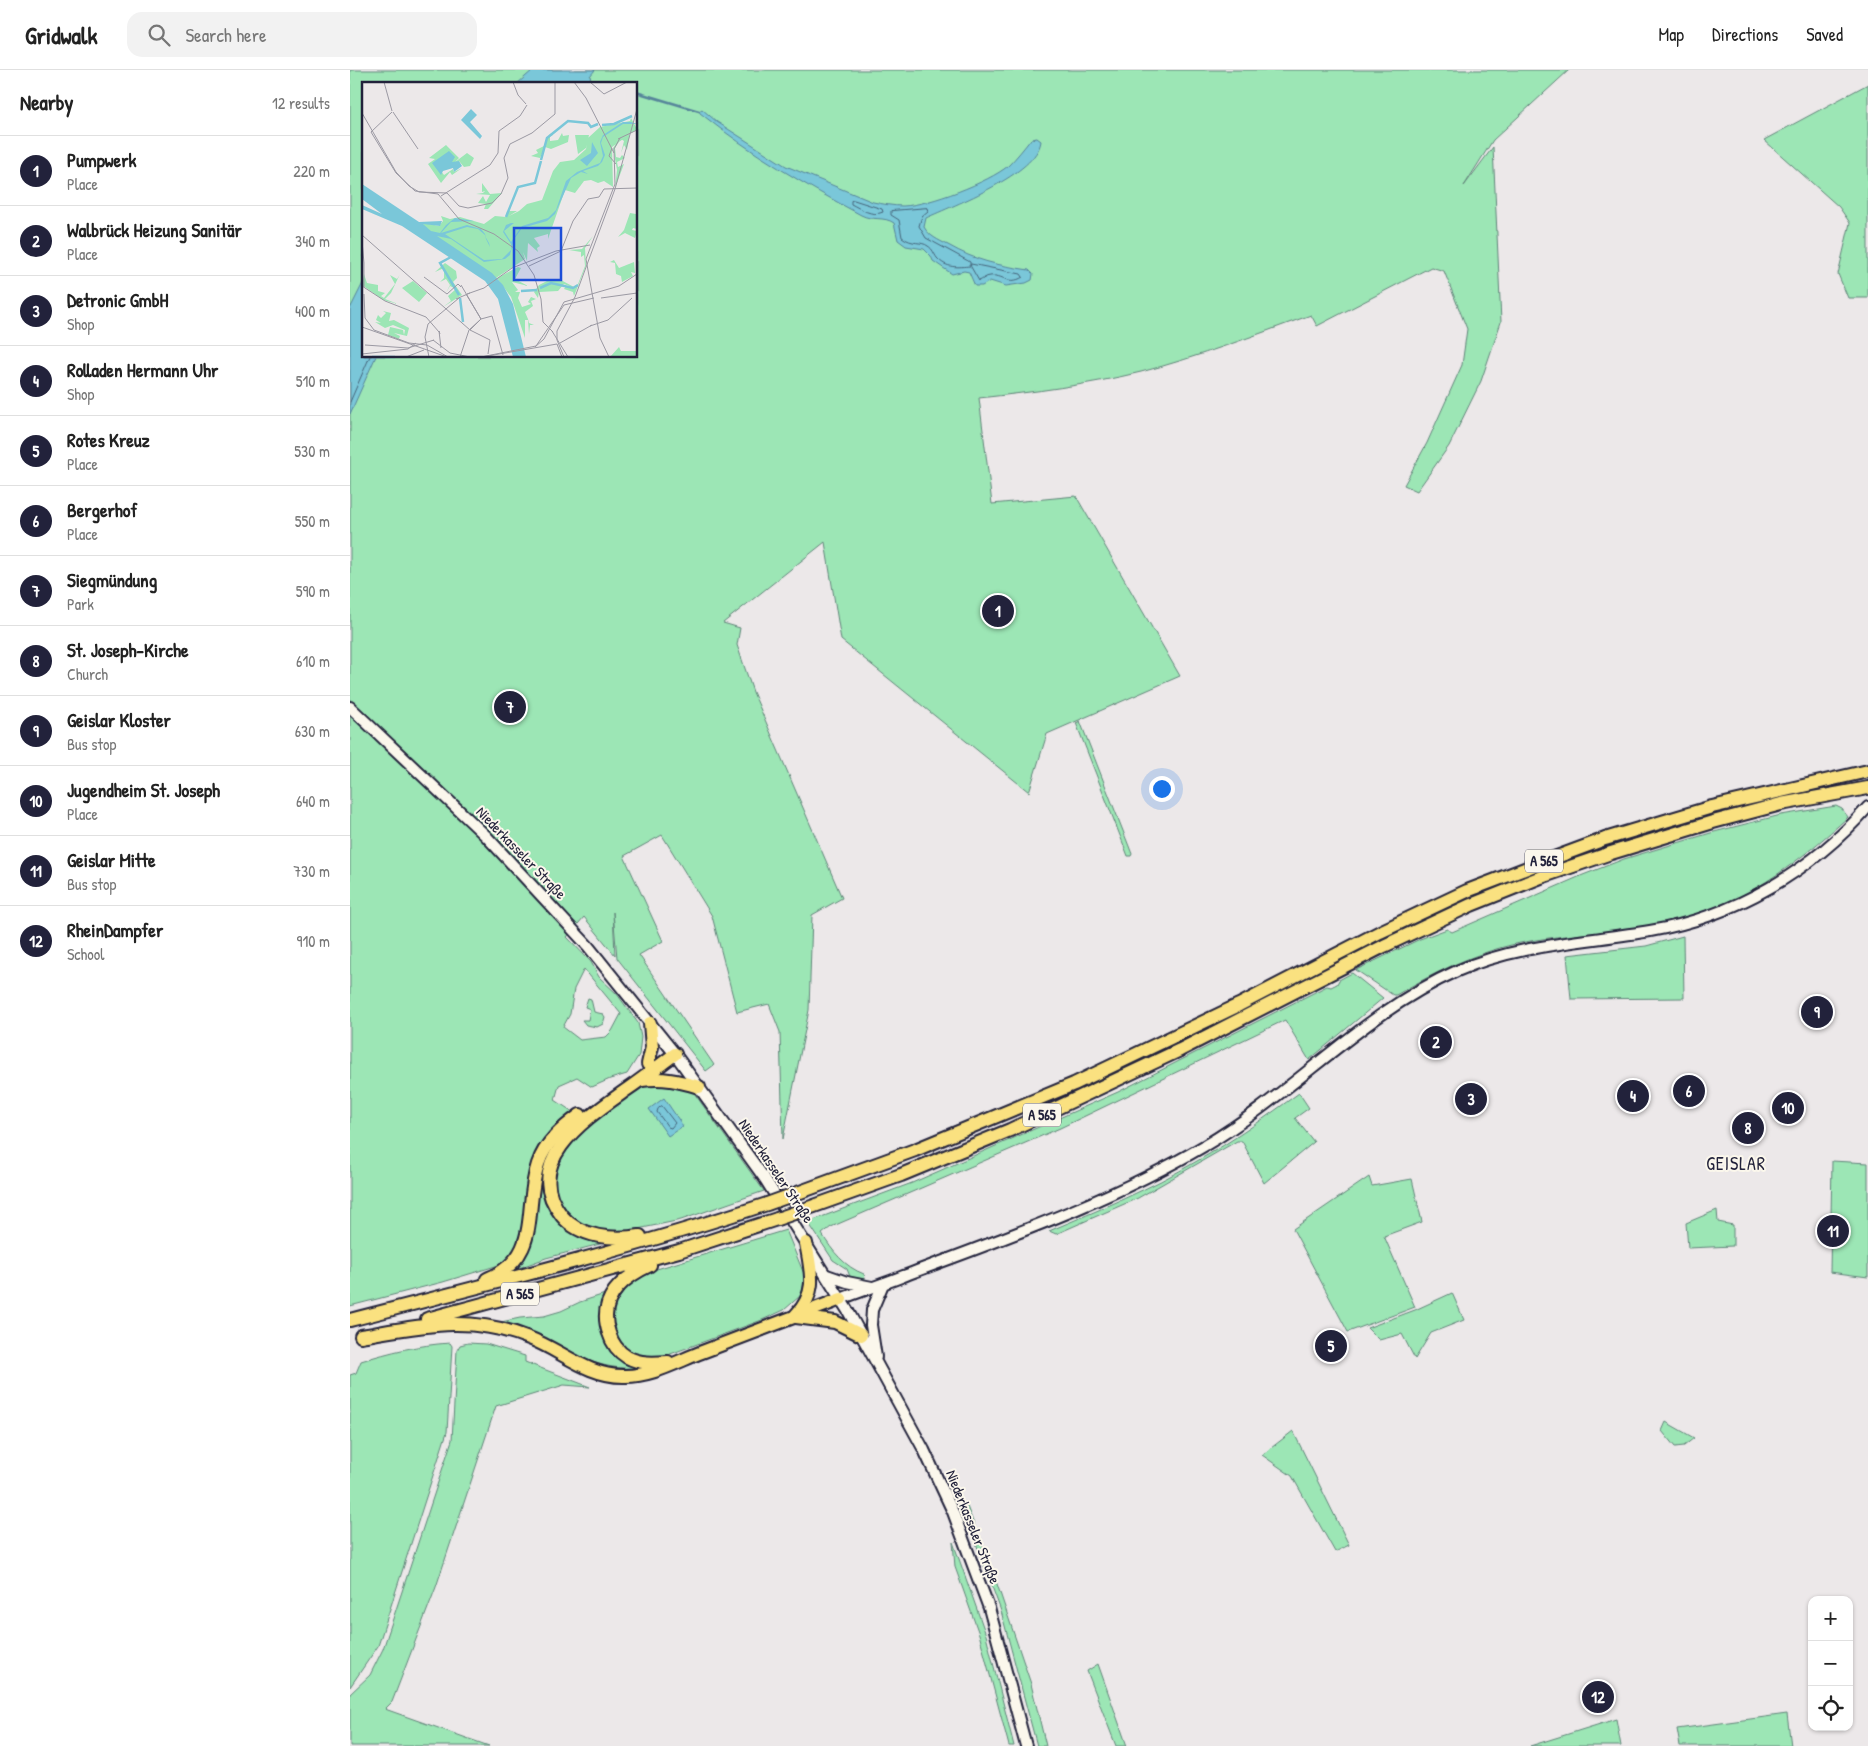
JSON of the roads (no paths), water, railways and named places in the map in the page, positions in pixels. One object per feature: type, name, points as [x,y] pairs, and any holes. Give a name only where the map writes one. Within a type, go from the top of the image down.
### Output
[{"type":"highway","name":"A 565","points":[[350,1320],[561,1266],[696,1227],[792,1195],[915,1150],[1074,1084],[1239,1006],[1380,932],[1467,891],[1605,839],[1712,807],[1868,771]]},
{"type":"highway","name":"A 565","points":[[355,1338],[679,1251],[901,1175],[1010,1130],[1180,1050],[1384,946],[1471,906],[1541,877],[1713,822],[1782,804],[1868,788]]},
{"type":"highway","points":[[648,1064],[652,1047],[650,1023]]},
{"type":"highway","points":[[450,1294],[497,1275],[520,1253],[527,1236],[538,1165],[544,1151],[558,1133],[648,1064],[672,1051]]},
{"type":"highway","points":[[672,1051],[640,1081],[584,1120],[565,1141],[558,1150],[550,1168],[550,1195],[563,1218],[579,1229],[596,1236],[619,1239],[696,1227]]},
{"type":"highway","points":[[640,1081],[657,1078],[674,1079],[699,1086]]},
{"type":"highway","points":[[794,1317],[803,1307],[810,1293],[812,1280],[806,1244]]},
{"type":"highway","points":[[678,1361],[649,1363],[627,1357],[612,1344],[605,1318],[609,1299],[616,1289],[632,1274],[679,1251]]},
{"type":"highway","points":[[355,1338],[443,1323],[481,1324],[506,1329],[531,1338],[581,1366],[599,1373],[622,1376],[648,1374],[840,1299]]},
{"type":"highway","points":[[794,1317],[835,1322],[860,1335]]},
{"type":"main road","name":"Niederkasseler Straße","points":[[350,707],[486,836],[605,965],[699,1086],[765,1179],[827,1275],[924,1450],[953,1512],[992,1617],[1026,1746]]},
{"type":"main road","points":[[840,1299],[1076,1210],[1163,1169],[1208,1144],[1250,1116],[1397,1003],[1458,971],[1496,957],[1538,947],[1652,931],[1691,922],[1728,909],[1768,890],[1816,857],[1868,807]]},
{"type":"main road","points":[[827,1275],[847,1282],[878,1286]]},
{"type":"main road","points":[[877,1366],[871,1326],[872,1310],[878,1286]]},
{"type":"water","points":[[533,70],[595,70],[590,76],[591,80],[588,82],[519,82]]},
{"type":"water","points":[[702,109],[717,122],[786,166],[873,202],[896,206],[928,202],[958,192],[987,179],[1008,166],[1031,139],[1037,138],[1041,141],[1036,153],[1025,165],[974,197],[926,218],[924,227],[934,238],[977,259],[1029,270],[1033,274],[1032,280],[1026,283],[1006,286],[990,281],[982,286],[975,286],[969,272],[964,271],[952,274],[933,261],[924,249],[906,246],[898,240],[894,223],[861,215],[799,180],[719,128],[700,113],[699,111]]},
{"type":"water","points":[[362,285],[362,358],[375,358],[350,414],[350,309]]},
{"type":"water","points":[[664,1098],[683,1126],[668,1136],[649,1109]]},
{"type":"waterway","points":[[638,93],[699,111]]},
{"type":"place","name":"Pumpwerk","points":[[998,611]]},
{"type":"place","name":"Siegmündung","points":[[510,707]]},
{"type":"place","name":"Geislar Kloster","points":[[1817,1012]]},
{"type":"place","name":"Walbrück Heizung Sanitär","points":[[1436,1042]]},
{"type":"place","name":"Bergerhof","points":[[1689,1091]]},
{"type":"place","name":"Rolladen Hermann Uhr","points":[[1633,1096]]},
{"type":"place","name":"Detronic GmbH","points":[[1471,1099]]},
{"type":"place","name":"Jugendheim St. Joseph","points":[[1788,1108]]},
{"type":"place","name":"St. Joseph-Kirche","points":[[1748,1128]]},
{"type":"place","name":"Geislar Mitte","points":[[1833,1231]]},
{"type":"place","name":"Rotes Kreuz","points":[[1331,1346]]},
{"type":"place","name":"RheinDampfer","points":[[1598,1697]]},
{"type":"district","name":"GEISLAR","points":[[1736,1164]]}]
